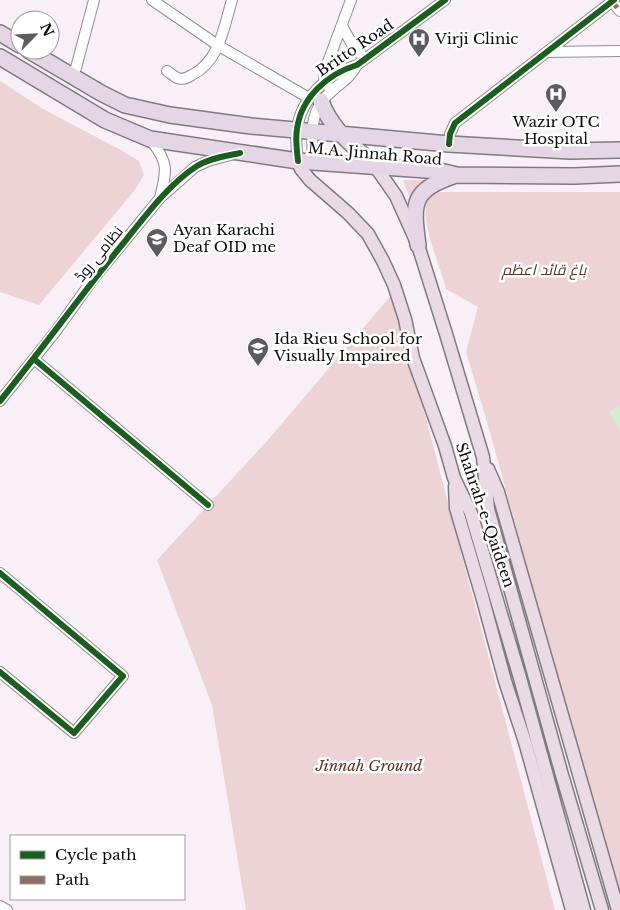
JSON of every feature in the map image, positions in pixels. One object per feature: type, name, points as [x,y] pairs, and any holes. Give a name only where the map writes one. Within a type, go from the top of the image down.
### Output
[{"type":"highway","name":"M.A. Jinnah Road","points":[[0,57],[104,120],[150,139],[305,161],[440,171],[457,175],[575,176],[620,174]]},
{"type":"highway","name":"M.A. Jinnah Road","points":[[46,60],[125,105],[140,109],[251,126],[449,144],[570,151],[620,150]]},
{"type":"highway","points":[[322,93],[328,119],[340,134],[376,166]]},
{"type":"highway","points":[[418,245],[415,213],[421,194],[431,184],[457,175]]},
{"type":"main road","name":"Shahrah-e-Qaideen","points":[[305,161],[301,168],[310,180],[359,224],[375,245],[394,285],[405,319],[413,358],[445,446],[454,478],[471,513],[520,678],[584,910]]},
{"type":"main road","name":"Shahrah-e-Qaideen","points":[[376,166],[396,196],[418,245],[446,334],[483,457],[488,508],[602,910]]},
{"type":"main road","points":[[483,457],[498,492],[618,910]]},
{"type":"main road","points":[[454,478],[456,508],[482,596],[504,681],[525,742],[572,910]]},
{"type":"main road","points":[[471,513],[488,508]]},
{"type":"street","points":[[72,75],[76,68],[94,0]]},
{"type":"street","points":[[152,0],[218,46],[322,93],[325,70],[350,0]]},
{"type":"street","points":[[168,71],[178,78],[184,79],[195,74],[207,64],[218,46],[232,0]]},
{"type":"street","name":"Britto Road","points":[[305,161],[296,130],[304,106],[352,75],[361,62],[445,0]]},
{"type":"street","points":[[449,144],[450,134],[455,123],[612,0],[620,11]]},
{"type":"street","points":[[342,26],[361,62]]},
{"type":"street","points":[[547,52],[620,51]]},
{"type":"street","name":"Britto Road","points":[[305,161],[322,93]]},
{"type":"street","name":"نظامی روڈ","points":[[150,139],[161,154],[166,172],[160,198]]},
{"type":"street","name":"نظامی روڈ","points":[[0,401],[91,282],[160,198],[190,171],[201,164],[240,153]]},
{"type":"street","points":[[34,358],[208,505]]},
{"type":"street","points":[[0,573],[123,676],[74,733],[0,672]]},
{"type":"street","points":[[0,906],[7,910]]},
{"type":"green space","points":[[0,81],[43,109],[139,161],[144,175],[134,191],[39,305],[0,292]]},
{"type":"green space","points":[[403,180],[424,180],[411,201]]},
{"type":"green space","name":"باغ قائد اعظم","points":[[440,192],[620,192],[620,896],[466,352],[478,307],[446,289],[427,226],[427,202],[430,197]]},
{"type":"green space","name":"Jinnah Ground","points":[[393,293],[555,910],[246,910],[212,705],[157,560],[267,441]]},
{"type":"shaded area","points":[[620,405],[620,431],[609,412]]},
{"type":"marked path","points":[[611,0],[620,11]]},
{"type":"cycle path","points":[[298,161],[296,137],[299,118],[304,107],[317,89],[336,74],[357,65],[445,0]]},
{"type":"cycle path","points":[[449,144],[450,134],[455,123],[614,0]]},
{"type":"cycle path","points":[[0,401],[110,260],[168,190],[202,163],[240,153]]},
{"type":"cycle path","points":[[34,359],[208,505]]},
{"type":"cycle path","points":[[0,573],[123,676],[74,733],[0,672]]},
{"type":"place","name":"Virji Clinic","points":[[419,58]]},
{"type":"place","name":"Wazir OTC Hospital","points":[[556,113]]},
{"type":"place","name":"Ayan Karachi Deaf OID me","points":[[157,258]]},
{"type":"place","name":"Ida Rieu School for Visually Impaired","points":[[258,367]]}]
